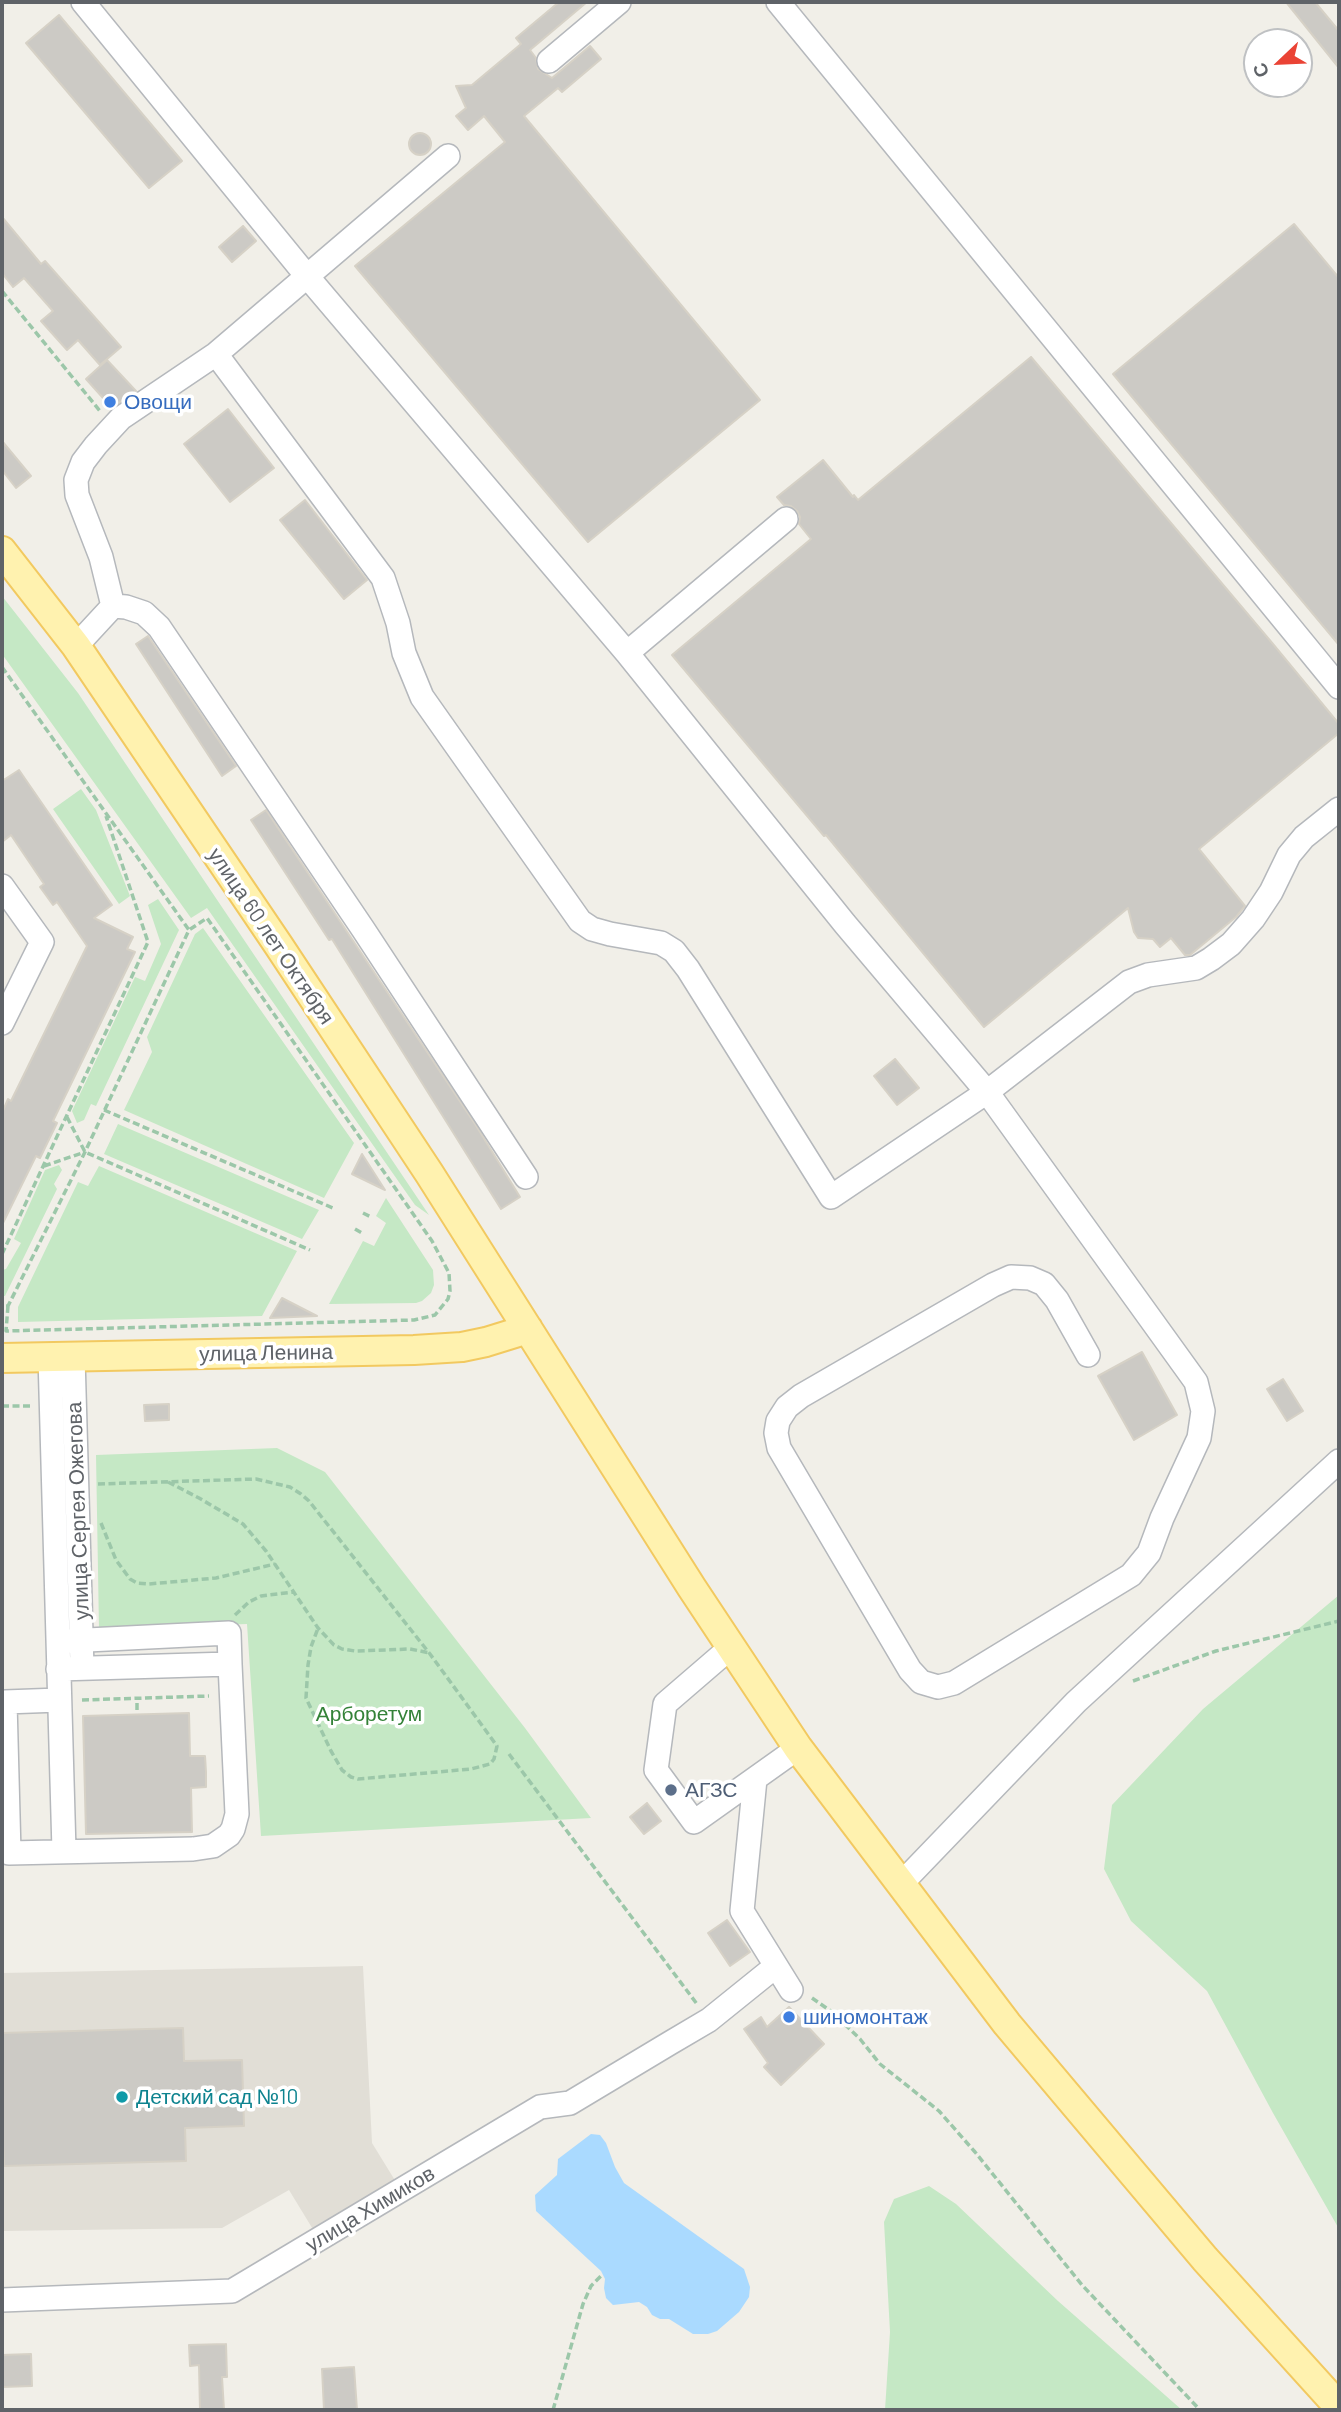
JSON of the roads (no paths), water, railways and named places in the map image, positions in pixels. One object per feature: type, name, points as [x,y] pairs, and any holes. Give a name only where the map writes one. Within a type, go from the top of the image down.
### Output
[{"type":"main road","name":"улица 60 лет Октября","points":[[2,551],[76,646],[422,1161],[730,1648],[798,1748],[1006,2024],[1205,2259],[1339,2407]]},
{"type":"main road","name":"улица Ленина","points":[[2,1358],[438,1348],[486,1342],[528,1329]]},
{"type":"street","points":[[83,2],[306,275],[628,653],[845,924],[987,1092],[1195,1382],[1203,1410],[1199,1438],[1149,1553],[1131,1575],[954,1683],[938,1687],[921,1682],[910,1670],[779,1448],[776,1433],[778,1421],[787,1407],[801,1396],[1011,1277],[1030,1278],[1044,1284],[1057,1300],[1088,1355]]},
{"type":"street","points":[[549,61],[619,2]]},
{"type":"street","points":[[778,2],[1339,687]]},
{"type":"street","points":[[113,606],[107,578],[77,495],[76,481],[83,462],[121,418],[216,354],[448,156]]},
{"type":"street","points":[[216,354],[383,578],[396,614],[404,653],[422,697],[580,921],[592,929],[662,943],[674,951],[688,969],[831,1197],[987,1092],[1129,982],[1148,975],[1196,968],[1231,944],[1253,919],[1271,892],[1289,855],[1304,837],[1339,809]]},
{"type":"street","points":[[628,653],[786,519]]},
{"type":"street","points":[[76,646],[113,606]]},
{"type":"street","points":[[113,606],[144,613],[159,627],[526,1177]]},
{"type":"street","points":[[2,886],[42,942],[2,1023]]},
{"type":"street","name":"улица Сергея Ожегова","points":[[57,1642],[81,1640],[77,1485],[61,1357]]},
{"type":"street","name":"улица Сергея Ожегова","points":[[61,1357],[57,1642],[64,1851]]},
{"type":"street","points":[[900,1885],[1076,1702],[1339,1461]]},
{"type":"street","points":[[59,1700],[5,1702],[9,1853],[193,1849],[213,1846],[229,1835],[237,1814],[229,1633],[81,1640],[82,1668]]},
{"type":"street","points":[[730,1648],[665,1704],[656,1770],[694,1822],[798,1748]]},
{"type":"street","points":[[58,1669],[230,1664]]},
{"type":"street","points":[[755,1779],[742,1911],[791,1990]]},
{"type":"street","name":"улица Химиков","points":[[2,2300],[232,2291],[540,2107],[570,2103],[709,2020],[776,1966]]},
{"type":"water","points":[[591,2134],[600,2135],[606,2143],[624,2183],[744,2269],[750,2287],[749,2297],[739,2312],[717,2331],[693,2334],[669,2319],[652,2315],[647,2307],[639,2302],[613,2305],[606,2298],[605,2279],[601,2271],[536,2211],[535,2195],[557,2175],[558,2159]]},
{"type":"place","name":"Овощи","points":[[110,402]]},
{"type":"place","name":"АГЗС","points":[[671,1790]]},
{"type":"place","name":"шиномонтаж","points":[[789,2017]]},
{"type":"place","name":"Детский сад №10","points":[[122,2097]]},
{"type":"park label","name":"Арборетум","points":[[369,1714]]}]
